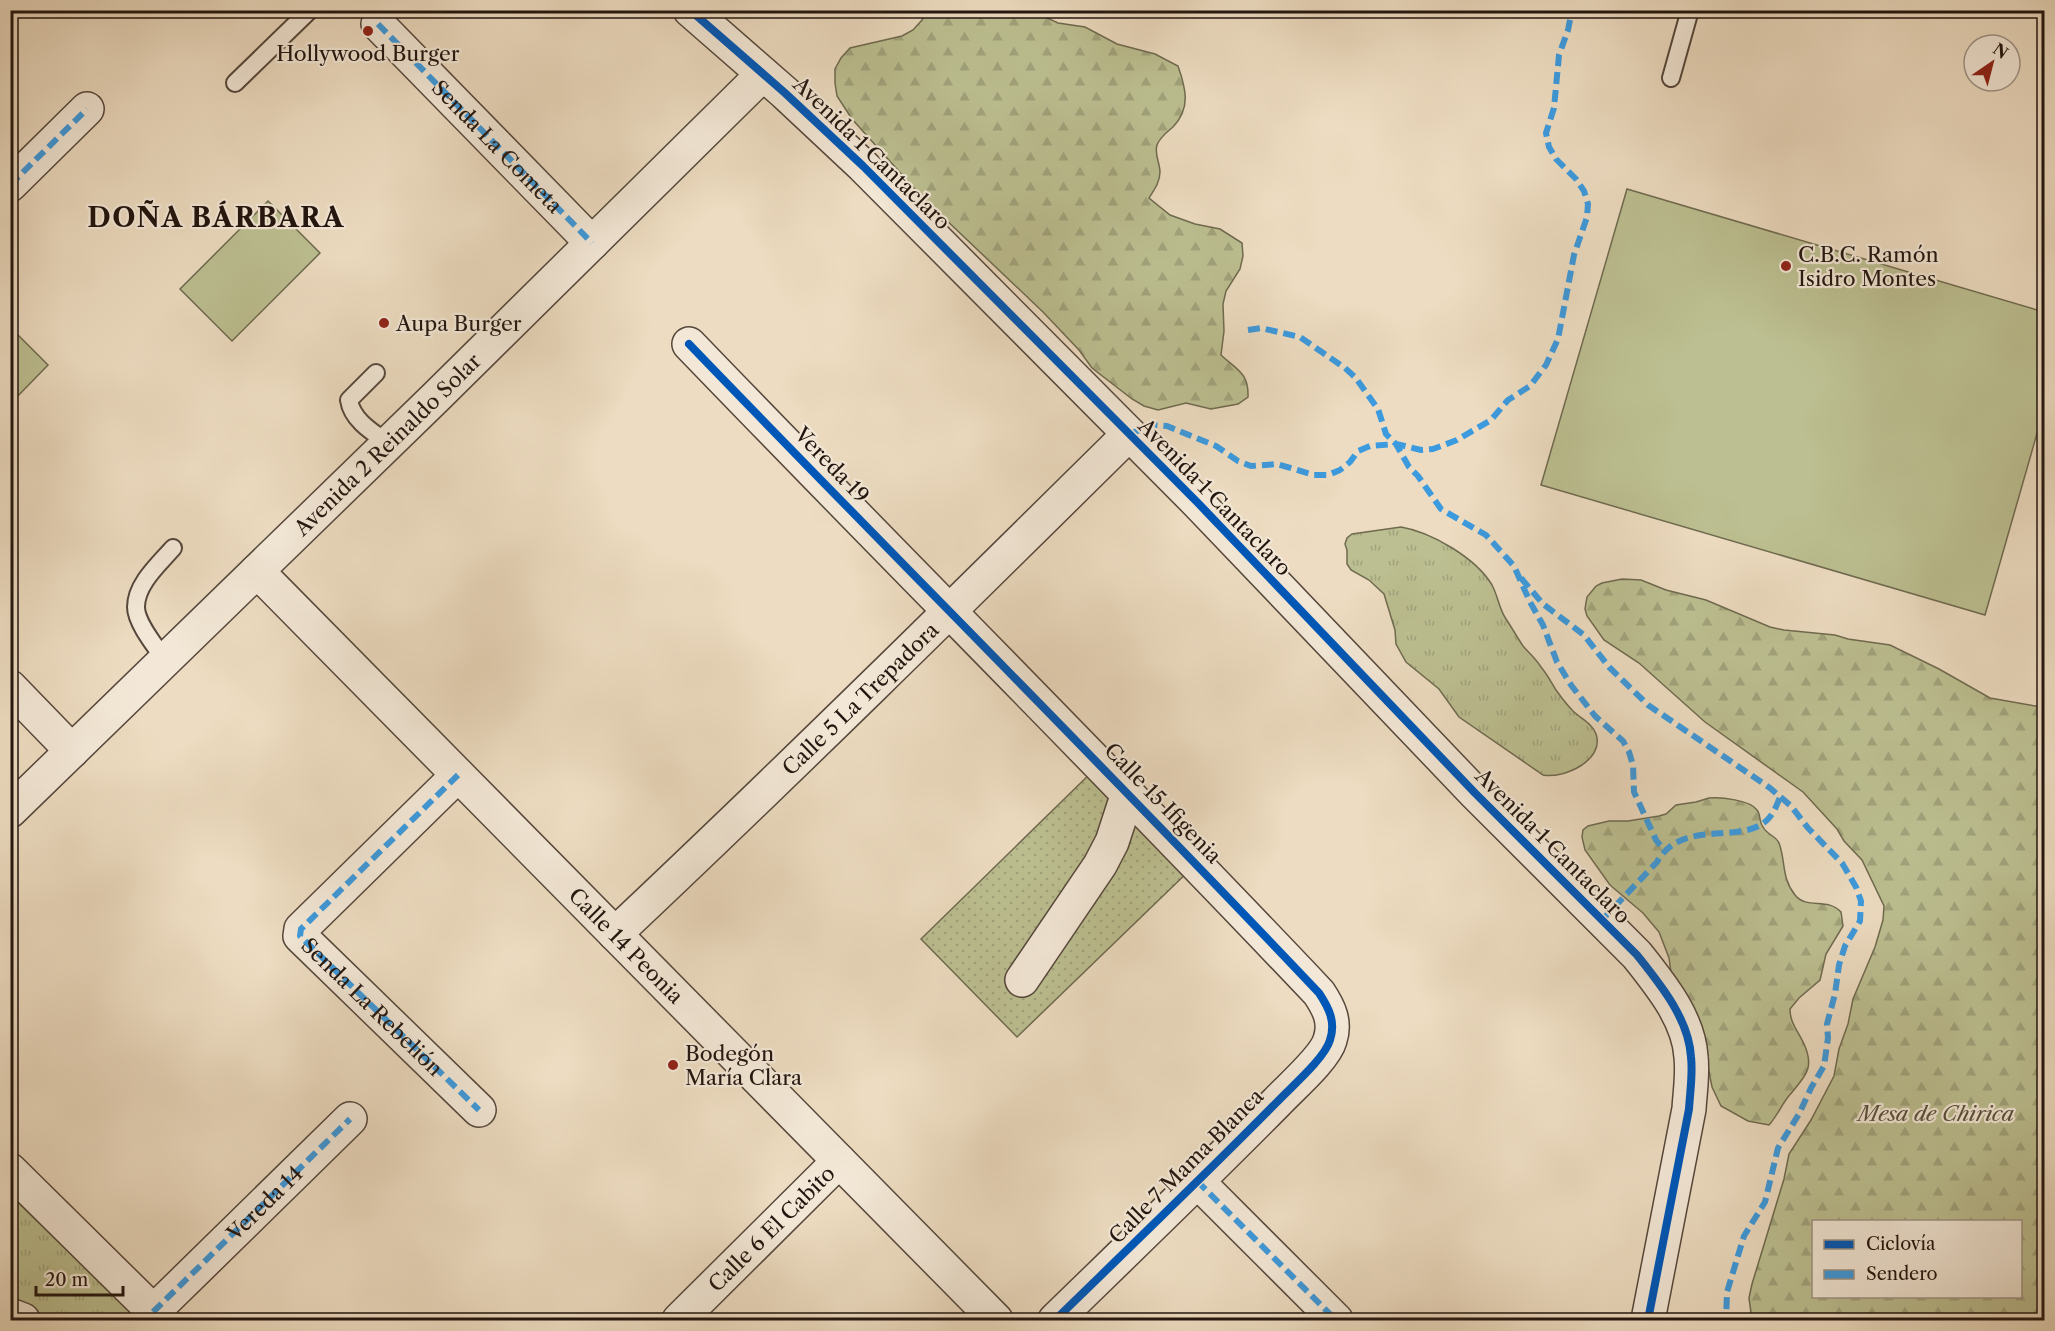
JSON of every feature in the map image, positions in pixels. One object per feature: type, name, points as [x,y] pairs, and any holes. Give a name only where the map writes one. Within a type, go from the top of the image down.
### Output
[{"type":"street","name":"Avenida 1 Cantaclaro","points":[[690,10],[863,166],[1206,512],[1475,793],[1636,955],[1659,983],[1686,1034],[1691,1055],[1689,1108],[1648,1320]]},
{"type":"street","name":"Senda La Cometa","points":[[378,24],[592,243]]},
{"type":"street","name":"Avenida 2 Reinaldo Solar","points":[[10,811],[763,74]]},
{"type":"street","points":[[10,185],[87,109]]},
{"type":"street","name":"Vereda 19","points":[[689,344],[949,612]]},
{"type":"street","name":"Calle 5 La Trepadora","points":[[615,934],[745,812],[1129,434]]},
{"type":"street","name":"Calle 14 Peonia","points":[[257,571],[996,1320]]},
{"type":"street","name":"Calle 15 Ifigenia","points":[[949,612],[1128,793],[1319,993],[1329,1008],[1333,1031]]},
{"type":"street","points":[[10,687],[72,751]]},
{"type":"street","name":"Senda La Rebelión","points":[[458,775],[301,929],[300,936],[479,1110]]},
{"type":"street","points":[[1022,980],[1100,866],[1112,842],[1128,793]]},
{"type":"street","name":"Calle 7 Mama Blanca","points":[[1055,1320],[1313,1064],[1330,1042],[1333,1031]]},
{"type":"street","name":"Vereda 14","points":[[158,1316],[350,1119]]},
{"type":"street","name":"Calle 6 El Cabito","points":[[679,1320],[839,1161]]},
{"type":"street","points":[[10,1170],[158,1316]]},
{"type":"street","points":[[1197,1181],[1336,1320]]},
{"type":"street","points":[[10,1315],[23,1320]]},
{"type":"lane","points":[[235,83],[310,10]]},
{"type":"lane","points":[[1671,78],[1690,10]]},
{"type":"lane","points":[[376,373],[349,400],[351,409],[368,429],[388,443]]},
{"type":"lane","points":[[165,660],[142,625],[136,608],[140,592],[147,579],[173,548]]},
{"type":"green space","points":[[927,10],[1041,11],[1047,18],[1058,23],[1085,27],[1117,44],[1155,54],[1178,66],[1185,90],[1185,105],[1179,120],[1157,145],[1160,176],[1149,198],[1170,215],[1195,224],[1220,229],[1242,243],[1243,256],[1240,269],[1226,291],[1223,304],[1224,331],[1221,355],[1244,377],[1248,397],[1238,404],[1211,409],[1186,403],[1158,410],[1132,399],[1092,368],[1079,350],[1043,312],[922,197],[852,119],[837,96],[835,69],[841,58],[850,48],[902,36],[913,30]]},
{"type":"green space","points":[[1627,189],[2044,312],[2044,409],[1985,615],[1541,485]]},
{"type":"green space","points":[[268,201],[320,253],[232,341],[180,289]]},
{"type":"green space","points":[[11,328],[48,365],[10,403]]},
{"type":"green space","points":[[1401,527],[1439,540],[1464,556],[1485,575],[1494,589],[1504,615],[1523,646],[1539,664],[1566,704],[1594,730],[1597,743],[1594,752],[1581,766],[1561,774],[1543,775],[1459,717],[1439,689],[1406,662],[1396,644],[1395,630],[1384,594],[1369,580],[1351,570],[1347,564],[1345,544],[1347,538],[1352,534]]},
{"type":"green space","name":"Mesa de Chirica","points":[[1622,579],[1641,580],[1666,590],[1706,600],[1770,627],[1890,645],[1990,698],[2035,706],[2044,705],[2044,1320],[1752,1320],[1749,1298],[1752,1284],[1784,1179],[1789,1154],[1811,1120],[1834,1076],[1853,999],[1875,947],[1883,920],[1884,906],[1862,860],[1803,792],[1705,722],[1639,663],[1604,640],[1587,616],[1585,609],[1587,597],[1596,586]]},
{"type":"green space","points":[[1099,765],[1195,865],[1017,1037],[921,939]]},
{"type":"green space","name":"Mesa de Chirica","points":[[1709,798],[1735,800],[1753,807],[1758,812],[1765,830],[1779,843],[1786,876],[1795,895],[1805,902],[1830,905],[1841,912],[1843,926],[1826,954],[1820,980],[1790,1009],[1793,1023],[1804,1044],[1809,1061],[1806,1073],[1769,1125],[1748,1121],[1721,1106],[1712,1087],[1702,1037],[1672,980],[1669,958],[1659,932],[1643,913],[1610,885],[1585,850],[1582,837],[1583,830],[1588,826],[1609,821],[1628,821],[1659,816],[1666,814],[1676,805]]},
{"type":"green space","points":[[10,1172],[160,1320],[27,1320],[11,1313]]},
{"type":"marked path","points":[[1129,434],[1154,425],[1167,426],[1216,446],[1238,461],[1251,466],[1277,464],[1314,475],[1328,475],[1340,470],[1358,451],[1370,446],[1396,444],[1421,450],[1433,449],[1457,440],[1491,420],[1508,400],[1530,386],[1546,365],[1558,339],[1574,255],[1587,217],[1588,204],[1584,191],[1576,179],[1556,159],[1549,147],[1546,133],[1554,108],[1559,55],[1572,10]]},
{"type":"marked path","points":[[378,24],[592,243]]},
{"type":"marked path","points":[[10,185],[87,109]]},
{"type":"marked path","points":[[1248,330],[1261,328],[1300,337],[1345,368],[1355,377],[1378,409],[1386,434],[1396,444],[1409,467],[1441,509],[1486,535],[1514,566],[1543,625],[1557,662],[1571,685],[1595,716],[1623,741],[1629,752],[1633,765],[1634,792],[1656,840],[1664,850]]},
{"type":"marked path","points":[[1521,578],[1543,604],[1584,635],[1609,667],[1648,705],[1770,788],[1791,806],[1808,828],[1842,863],[1861,901],[1860,921],[1845,946],[1839,965],[1835,994],[1827,1024],[1828,1038],[1824,1066],[1778,1148],[1765,1202],[1744,1236],[1727,1292],[1726,1320]]},
{"type":"marked path","points":[[458,775],[301,929],[300,936],[479,1110]]},
{"type":"marked path","points":[[1602,920],[1668,849],[1681,840],[1754,828],[1768,819],[1780,797]]},
{"type":"marked path","points":[[153,1312],[350,1119]]},
{"type":"marked path","points":[[1197,1181],[1336,1320]]},
{"type":"cycle path","points":[[690,10],[785,93],[863,166],[1198,503],[1475,793],[1637,955],[1655,978],[1672,1003],[1685,1029],[1692,1070],[1689,1109],[1648,1320]]},
{"type":"cycle path","points":[[689,344],[1241,911],[1319,993],[1328,1010],[1332,1021],[1332,1033],[1327,1047],[1315,1064],[1055,1320]]},
{"type":"place","name":"Hollywood Burger","points":[[368,31]]},
{"type":"place","name":"C.B.C. Ramón Isidro Montes","points":[[1786,266]]},
{"type":"place","name":"Aupa Burger","points":[[384,323]]},
{"type":"place","name":"Bodegón María Clara","points":[[673,1065]]},
{"type":"district","name":"DOÑA BÁRBARA","points":[[216,217]]}]
